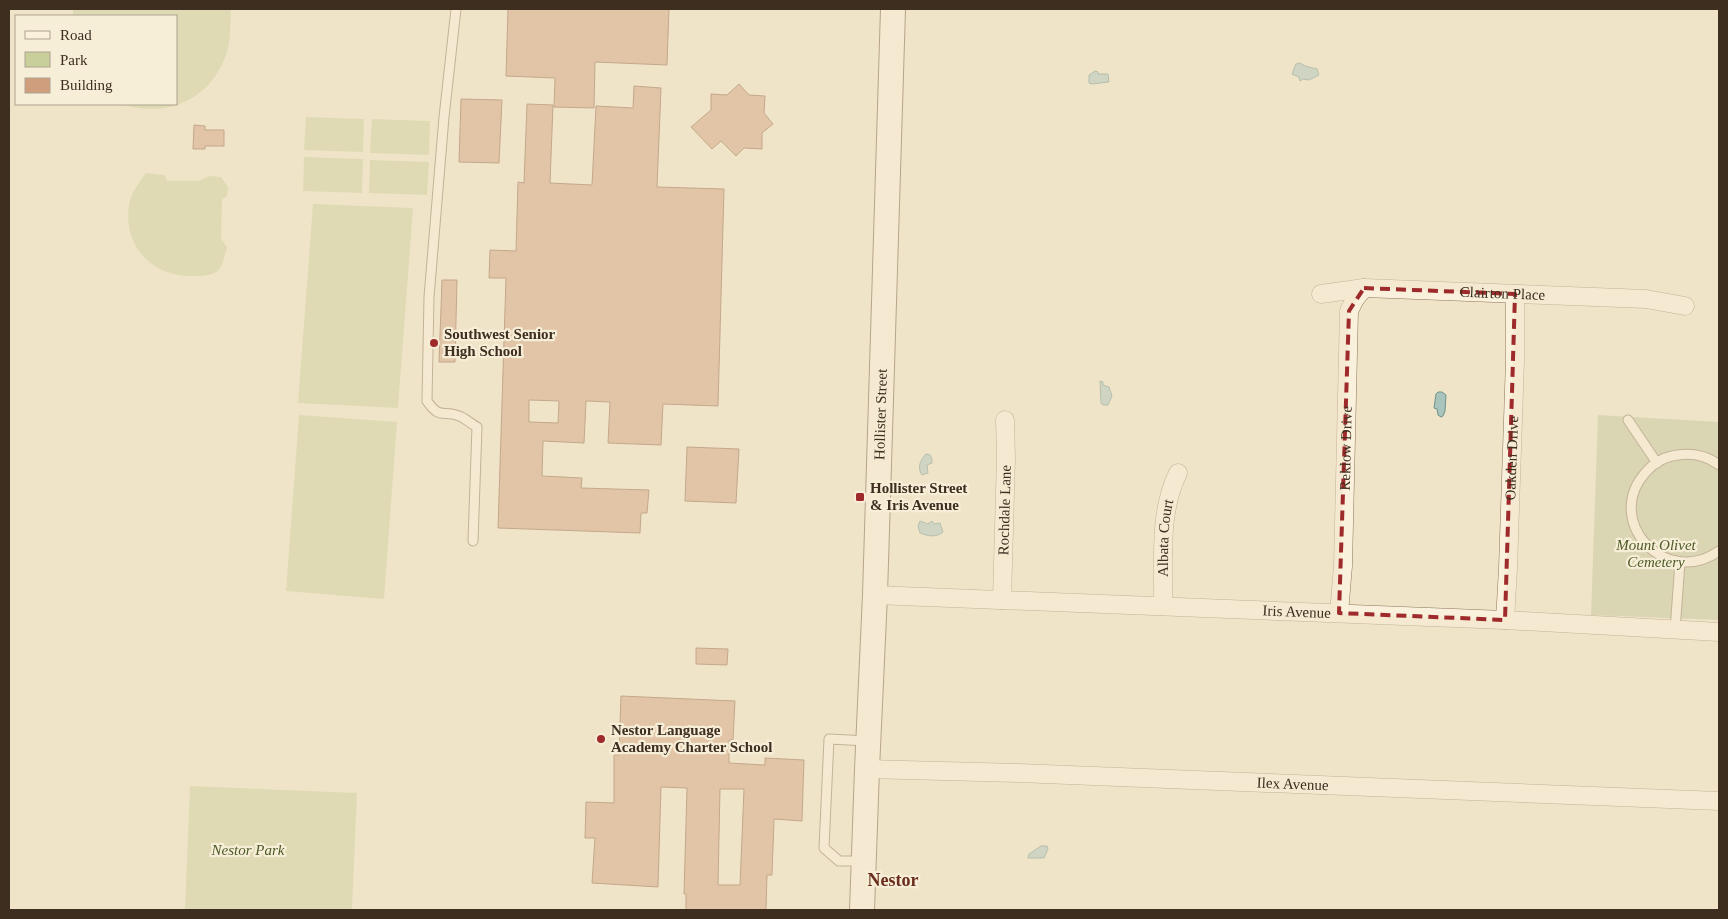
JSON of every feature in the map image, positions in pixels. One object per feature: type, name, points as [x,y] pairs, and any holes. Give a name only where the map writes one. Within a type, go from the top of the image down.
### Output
[{"type":"main road","name":"Hollister Street","points":[[862,910],[866,769],[875,595],[894,9]]},
{"type":"street","name":"Clairton Place","points":[[1321,294],[1364,288],[1646,298],[1685,306]]},
{"type":"street","name":"Reklow Drive","points":[[1340,613],[1343,566],[1349,311],[1355,299],[1364,288]]},
{"type":"street","name":"Oakden Drive","points":[[1505,620],[1515,378],[1515,294]]},
{"type":"street","name":"Rochdale Lane","points":[[1002,600],[1006,457],[1005,420]]},
{"type":"street","name":"Albata Court","points":[[1164,606],[1164,526],[1168,504],[1178,473]]},
{"type":"street","name":"Iris Avenue","points":[[875,595],[1505,620],[1719,632]]},
{"type":"street","name":"Ilex Avenue","points":[[866,769],[1086,775],[1719,801]]},
{"type":"lane","points":[[456,9],[444,117],[429,297],[427,401],[434,411],[458,415],[476,428],[473,541]]},
{"type":"lane","points":[[1628,420],[1657,463]]},
{"type":"lane","points":[[1719,466],[1704,457],[1693,454],[1670,456],[1650,467],[1637,485],[1633,496],[1633,519],[1639,534],[1649,548],[1658,555],[1680,562],[1702,560],[1719,551]]},
{"type":"lane","points":[[1675,630],[1680,562]]},
{"type":"lane","points":[[864,861],[839,861],[824,848],[829,740],[868,741]]},
{"type":"highlighted area","points":[[1364,288],[1515,294],[1505,620],[1339,613],[1349,311]]},
{"type":"green space","points":[[73,9],[231,9],[228,50],[219,71],[209,84],[198,94],[178,104],[178,15],[73,15]]},
{"type":"green space","points":[[126,105],[176,105],[155,109]]},
{"type":"green space","points":[[306,117],[364,119],[363,152],[304,150]]},
{"type":"green space","points":[[372,119],[430,121],[429,155],[370,153]]},
{"type":"green space","points":[[304,157],[363,159],[362,193],[303,191]]},
{"type":"green space","points":[[370,160],[429,162],[427,195],[369,193]]},
{"type":"green space","points":[[146,173],[165,175],[167,181],[199,181],[209,176],[221,177],[228,187],[227,196],[222,199],[221,238],[227,248],[222,264],[216,272],[198,276],[172,274],[148,261],[140,252],[133,241],[128,215],[131,197]]},
{"type":"green space","points":[[313,204],[413,208],[398,408],[298,403]]},
{"type":"green space","points":[[299,415],[397,422],[384,599],[286,591]]},
{"type":"green space","name":"Mount Olivet Cemetery","points":[[1598,415],[1719,422],[1719,620],[1591,615]]},
{"type":"green space","name":"Nestor Park","points":[[190,786],[357,793],[352,910],[185,910]]},
{"type":"water","points":[[1300,63],[1317,69],[1319,75],[1309,80],[1303,79],[1300,81],[1299,77],[1292,74],[1296,64]]},
{"type":"water","points":[[1095,71],[1098,74],[1108,74],[1109,82],[1089,83],[1089,75]]},
{"type":"water","points":[[1100,381],[1103,382],[1103,385],[1109,387],[1112,396],[1108,405],[1101,403]]},
{"type":"water","points":[[1438,392],[1446,395],[1445,411],[1441,417],[1438,415],[1437,409],[1434,408]]},
{"type":"water","points":[[926,454],[930,455],[932,463],[927,465],[928,473],[922,475],[920,464]]},
{"type":"water","points":[[920,521],[928,524],[932,521],[934,524],[940,523],[943,532],[932,536],[920,533],[918,526]]},
{"type":"water","points":[[1041,846],[1047,846],[1048,849],[1044,858],[1028,858],[1029,854]]},
{"type":"building","points":[[508,9],[669,9],[667,65],[595,62],[594,108],[554,107],[555,78],[506,76]]},
{"type":"building","points":[[739,84],[749,95],[765,96],[764,113],[773,124],[762,133],[762,149],[744,148],[736,156],[721,141],[712,149],[691,127],[711,110],[711,94],[727,95]]},
{"type":"building","points":[[634,86],[661,88],[657,187],[724,189],[718,406],[663,404],[661,445],[608,443],[610,402],[586,401],[584,443],[543,441],[542,476],[582,478],[581,488],[649,490],[647,513],[641,513],[640,533],[498,528],[506,278],[489,278],[490,250],[516,251],[518,182],[524,183],[527,104],[553,105],[550,183],[592,185],[596,106],[633,108]],"holes":[[[529,400],[559,401],[558,423],[529,422]]]},
{"type":"building","points":[[461,99],[502,100],[499,163],[459,162]]},
{"type":"building","points":[[194,125],[205,126],[205,130],[224,130],[224,146],[205,146],[205,149],[193,149]]},
{"type":"building","points":[[442,280],[457,280],[455,362],[439,362]]},
{"type":"building","points":[[687,447],[739,449],[736,503],[685,501]]},
{"type":"building","points":[[696,648],[728,649],[727,665],[696,664]]},
{"type":"building","points":[[621,696],[735,701],[733,740],[729,740],[729,763],[765,765],[765,758],[804,760],[802,821],[774,819],[772,875],[767,875],[766,910],[686,910],[686,894],[684,894],[687,788],[661,787],[658,887],[592,883],[595,838],[585,838],[586,802],[614,803],[614,755],[619,755]],"holes":[[[720,789],[744,789],[740,885],[718,885]]]},
{"type":"place","name":"Southwest Senior High School","points":[[434,343]]},
{"type":"place","name":"Hollister Street & Iris Avenue","points":[[860,497]]},
{"type":"place","name":"Nestor Language Academy Charter School","points":[[601,739]]},
{"type":"district","name":"Nestor","points":[[893,880]]}]
